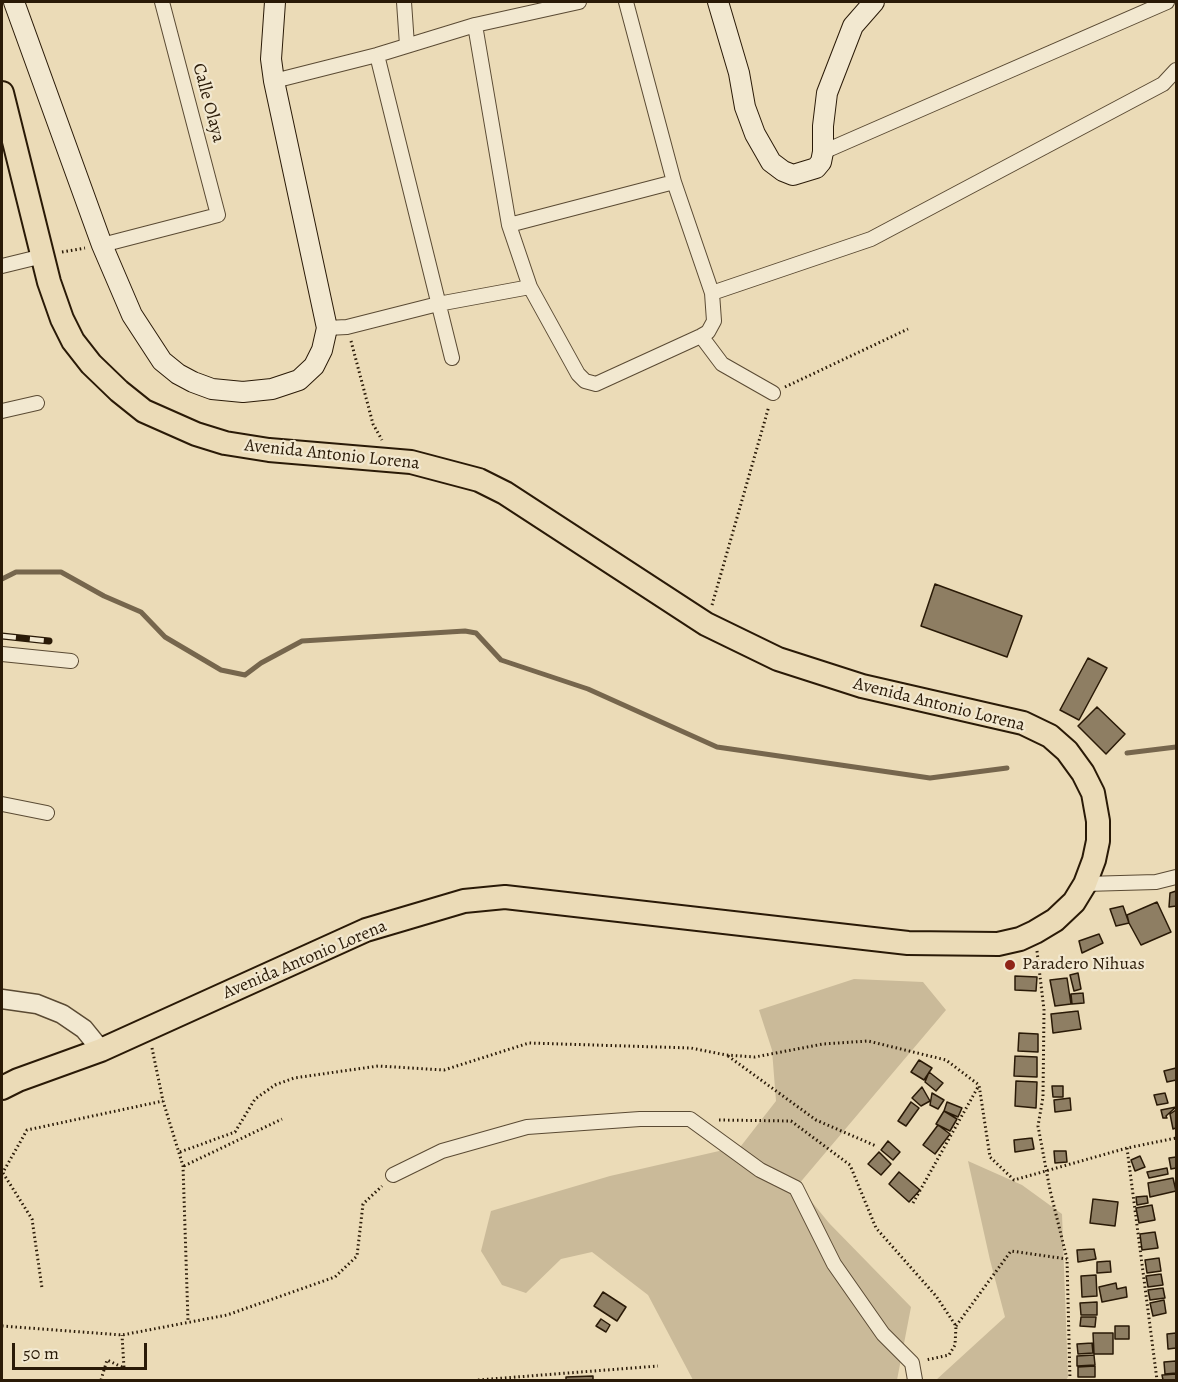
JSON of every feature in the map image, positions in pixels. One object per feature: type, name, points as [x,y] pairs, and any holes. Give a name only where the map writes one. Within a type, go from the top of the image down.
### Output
[{"type":"highway","name":"Avenida Antonio Lorena","points":[[2,1088],[101,1050],[366,930],[449,905],[481,898],[505,897],[908,943],[998,944],[1020,939],[1035,932],[1055,920],[1074,902],[1085,884],[1098,841],[1098,821],[1093,793],[1083,773],[1067,751],[1050,736],[1023,723],[862,686],[778,659],[706,624],[505,493],[479,480],[411,462],[269,450],[225,443],[196,434],[144,411],[119,391],[91,363],[73,341],[62,319],[43,256],[3,97]]},
{"type":"main road","points":[[14,2],[102,245],[132,315],[162,361],[178,374],[212,389],[243,392],[272,389],[299,380],[314,366],[322,350],[327,328],[274,81],[271,59],[275,2]]},
{"type":"main road","points":[[718,2],[754,134],[771,162],[793,175],[816,168],[821,162],[827,93],[853,26],[874,2]]},
{"type":"street","name":"Calle Olaya","points":[[102,245],[218,215],[162,2]]},
{"type":"street","points":[[404,2],[408,45]]},
{"type":"street","points":[[274,81],[377,55],[475,25],[579,2]]},
{"type":"street","points":[[475,25],[509,225],[530,287],[578,374],[585,381],[596,384],[701,336],[708,332],[714,321],[712,292],[674,182],[626,2]]},
{"type":"street","points":[[823,152],[1167,2]]},
{"type":"street","points":[[377,55],[452,358]]},
{"type":"street","points":[[712,292],[871,239],[1163,84],[1176,70]]},
{"type":"street","points":[[509,225],[674,182]]},
{"type":"street","points":[[2,266],[43,256]]},
{"type":"street","points":[[327,328],[347,327],[438,304],[530,287]]},
{"type":"street","points":[[701,336],[723,364],[773,393]]},
{"type":"street","points":[[2,411],[37,403]]},
{"type":"street","points":[[2,654],[71,661]]},
{"type":"street","points":[[2,804],[47,813]]},
{"type":"street","points":[[1085,884],[1156,882],[1176,877]]},
{"type":"street","points":[[2,999],[36,1004],[62,1014],[84,1029],[101,1050]]},
{"type":"street","points":[[393,1176],[442,1151],[527,1127],[640,1119],[690,1119],[760,1170],[796,1188],[834,1264],[883,1334],[912,1363],[915,1380]]},
{"type":"path","points":[[43,256],[102,245]]},
{"type":"path","points":[[347,327],[373,424],[394,461]]},
{"type":"path","points":[[706,624],[773,393],[908,329]]},
{"type":"path","points":[[1035,932],[1044,1010],[1043,1098],[1038,1126],[1067,1259],[1070,1380]]},
{"type":"path","points":[[148,1028],[163,1101],[183,1166],[188,1321]]},
{"type":"path","points":[[180,1152],[235,1132],[255,1099],[275,1085],[294,1078],[378,1066],[444,1070],[529,1043],[691,1048],[726,1055],[755,1057],[823,1044],[868,1041],[946,1060],[979,1085],[990,1157],[1014,1180],[1127,1148],[1176,1138]]},
{"type":"path","points":[[726,1055],[816,1120],[876,1146]]},
{"type":"path","points":[[913,1203],[979,1085]]},
{"type":"path","points":[[42,1288],[32,1219],[2,1173],[27,1130],[163,1101]]},
{"type":"path","points":[[183,1166],[282,1119]]},
{"type":"path","points":[[690,1119],[791,1121],[850,1165],[876,1228],[936,1296],[956,1326]]},
{"type":"path","points":[[1127,1148],[1157,1380]]},
{"type":"path","points":[[2,1326],[122,1335],[227,1315],[335,1277],[357,1256],[363,1204],[393,1176]]},
{"type":"path","points":[[912,1363],[949,1355],[955,1345],[956,1326],[1011,1251],[1067,1259]]},
{"type":"path","points":[[101,1380],[107,1360],[124,1368],[122,1335]]},
{"type":"path","points":[[478,1380],[658,1366]]},
{"type":"shaded area","points":[[854,979],[923,982],[946,1010],[798,1185],[829,1223],[911,1307],[897,1380],[693,1380],[648,1295],[592,1252],[561,1259],[526,1293],[502,1285],[481,1251],[491,1211],[610,1176],[741,1146],[776,1101],[772,1050],[759,1010]]},
{"type":"shaded area","points":[[968,1161],[1022,1185],[1062,1214],[1068,1377],[1066,1380],[936,1380],[1005,1317]]},
{"type":"building","points":[[935,584],[1022,616],[1007,657],[921,626]]},
{"type":"building","points":[[1088,658],[1107,668],[1079,720],[1060,710]]},
{"type":"building","points":[[1097,707],[1125,734],[1106,754],[1078,726]]},
{"type":"building","points":[[1176,891],[1176,906],[1169,907],[1170,893]]},
{"type":"building","points":[[1157,902],[1171,932],[1141,945],[1127,915]]},
{"type":"building","points":[[1123,906],[1129,923],[1116,926],[1110,909]]},
{"type":"building","points":[[1099,934],[1103,943],[1082,953],[1079,941]]},
{"type":"building","points":[[1078,973],[1081,989],[1074,991],[1070,975]]},
{"type":"building","points":[[1015,976],[1037,977],[1036,991],[1015,990]]},
{"type":"building","points":[[1067,978],[1071,1004],[1055,1006],[1050,980]]},
{"type":"building","points":[[1083,993],[1084,1003],[1072,1004],[1071,994]]},
{"type":"building","points":[[1078,1011],[1081,1029],[1053,1033],[1051,1014]]},
{"type":"building","points":[[1019,1033],[1038,1034],[1038,1052],[1018,1051]]},
{"type":"building","points":[[1015,1056],[1037,1057],[1037,1077],[1014,1076]]},
{"type":"building","points":[[919,1060],[932,1068],[924,1080],[911,1072]]},
{"type":"building","points":[[1176,1068],[1176,1080],[1167,1082],[1164,1071]]},
{"type":"building","points":[[929,1072],[943,1083],[936,1091],[925,1082]]},
{"type":"building","points":[[1016,1081],[1037,1082],[1036,1108],[1015,1106]]},
{"type":"building","points":[[1052,1086],[1063,1086],[1063,1097],[1053,1097]]},
{"type":"building","points":[[922,1087],[930,1101],[921,1106],[912,1098]]},
{"type":"building","points":[[932,1093],[944,1100],[938,1109],[930,1105]]},
{"type":"building","points":[[1165,1093],[1168,1103],[1157,1105],[1154,1095]]},
{"type":"building","points":[[1070,1098],[1071,1110],[1055,1112],[1054,1100]]},
{"type":"building","points":[[911,1102],[919,1108],[906,1126],[898,1121]]},
{"type":"building","points":[[947,1102],[962,1108],[958,1117],[944,1111]]},
{"type":"building","points":[[1176,1107],[1166,1116],[1167,1118],[1163,1118],[1161,1110]]},
{"type":"building","points":[[1176,1110],[1176,1128],[1173,1129],[1170,1114]]},
{"type":"building","points":[[944,1111],[957,1119],[950,1131],[936,1124]]},
{"type":"building","points":[[938,1125],[950,1134],[935,1154],[923,1145]]},
{"type":"building","points":[[1032,1138],[1034,1149],[1015,1152],[1014,1140]]},
{"type":"building","points":[[888,1141],[900,1152],[893,1160],[881,1150]]},
{"type":"building","points":[[1054,1151],[1066,1151],[1067,1162],[1055,1163]]},
{"type":"building","points":[[879,1152],[891,1164],[881,1175],[868,1164]]},
{"type":"building","points":[[1140,1156],[1145,1167],[1135,1171],[1131,1160]]},
{"type":"building","points":[[1176,1157],[1176,1168],[1171,1169],[1169,1158]]},
{"type":"building","points":[[1167,1168],[1168,1174],[1149,1178],[1147,1172]]},
{"type":"building","points":[[899,1172],[920,1190],[909,1202],[889,1184]]},
{"type":"building","points":[[1173,1178],[1176,1191],[1150,1197],[1148,1183]]},
{"type":"building","points":[[1147,1196],[1148,1203],[1137,1205],[1136,1197]]},
{"type":"building","points":[[1093,1199],[1118,1202],[1115,1226],[1090,1223]]},
{"type":"building","points":[[1152,1205],[1155,1220],[1139,1223],[1136,1208]]},
{"type":"building","points":[[1155,1232],[1158,1248],[1142,1250],[1140,1234]]},
{"type":"building","points":[[1094,1249],[1096,1259],[1078,1262],[1077,1250]]},
{"type":"building","points":[[1159,1258],[1161,1271],[1147,1273],[1145,1260]]},
{"type":"building","points":[[1110,1261],[1111,1272],[1097,1273],[1097,1262]]},
{"type":"building","points":[[1161,1274],[1163,1285],[1148,1287],[1146,1276]]},
{"type":"building","points":[[1096,1275],[1097,1296],[1082,1297],[1081,1276]]},
{"type":"building","points":[[1116,1283],[1117,1289],[1126,1287],[1127,1297],[1102,1302],[1099,1287]]},
{"type":"building","points":[[1163,1288],[1165,1298],[1150,1300],[1148,1290]]},
{"type":"building","points":[[603,1292],[626,1307],[617,1321],[594,1306]]},
{"type":"building","points":[[1164,1300],[1166,1313],[1153,1316],[1150,1303]]},
{"type":"building","points":[[1097,1302],[1097,1315],[1081,1315],[1080,1303]]},
{"type":"building","points":[[1081,1317],[1096,1317],[1095,1327],[1080,1326]]},
{"type":"building","points":[[601,1319],[610,1325],[606,1332],[596,1326]]},
{"type":"building","points":[[1115,1326],[1129,1326],[1129,1339],[1115,1339]]},
{"type":"building","points":[[1093,1333],[1113,1333],[1113,1354],[1094,1354]]},
{"type":"building","points":[[1176,1333],[1176,1348],[1168,1349],[1167,1334]]},
{"type":"building","points":[[1092,1343],[1093,1353],[1078,1354],[1077,1344]]},
{"type":"building","points":[[1094,1355],[1095,1365],[1077,1366],[1077,1356]]},
{"type":"building","points":[[1176,1361],[1176,1373],[1165,1374],[1164,1362]]},
{"type":"building","points":[[1095,1366],[1095,1377],[1078,1377],[1078,1367]]},
{"type":"building","points":[[1176,1374],[1176,1380],[1163,1380],[1162,1375]]},
{"type":"building","points":[[593,1376],[593,1380],[566,1380],[566,1377]]},
{"type":"waterway","points":[[2,579],[16,572],[61,572],[104,596],[141,612],[165,637],[221,670],[245,675],[261,663],[302,641],[465,631],[476,633],[501,660],[588,689],[717,747],[930,778],[1007,768]]},
{"type":"waterway","points":[[1127,753],[1176,747]]},
{"type":"railway","points":[[2,636],[49,641]]},
{"type":"place","name":"Paradero Nihuas","points":[[1010,965]]}]
